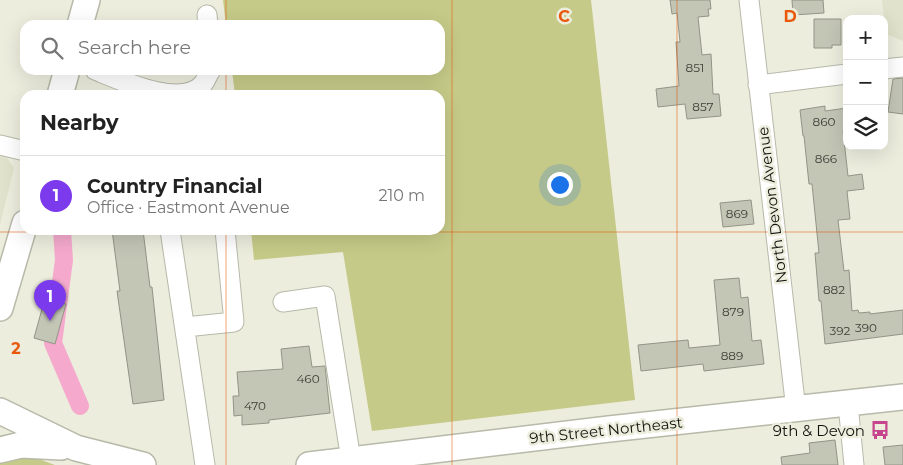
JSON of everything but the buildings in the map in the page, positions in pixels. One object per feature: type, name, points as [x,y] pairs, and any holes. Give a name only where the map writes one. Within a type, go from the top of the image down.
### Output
[{"type":"main road","points":[[81,20],[87,0]]},
{"type":"main road","points":[[61,90],[66,75]]},
{"type":"main road","points":[[0,308],[21,235]]},
{"type":"main road","name":"9th Street Northeast","points":[[309,465],[903,397]]},
{"type":"main road","points":[[0,411],[76,448]]},
{"type":"main road","points":[[0,450],[21,445],[76,448],[143,465]]},
{"type":"street","name":"North Devon Avenue","points":[[749,0],[796,410]]},
{"type":"street","points":[[888,69],[903,67]]},
{"type":"street","points":[[758,85],[843,74]]},
{"type":"street","points":[[108,75],[149,90]]},
{"type":"street","points":[[193,90],[202,85],[208,75]]},
{"type":"street","points":[[0,144],[20,150]]},
{"type":"street","points":[[0,263],[20,231]]},
{"type":"street","points":[[171,235],[205,465]]},
{"type":"street","points":[[185,327],[234,322],[225,235]]},
{"type":"street","points":[[283,302],[325,296],[351,460]]},
{"type":"street","points":[[848,404],[854,465]]},
{"type":"shaded area","points":[[882,0],[903,0],[903,41],[888,35],[888,15],[884,15]]},
{"type":"shaded area","points":[[0,155],[6,157],[14,168],[0,225]]},
{"type":"green space","points":[[223,0],[591,0],[635,400],[372,431],[343,252],[254,260],[252,235],[445,235],[445,90],[234,90],[233,75],[445,75],[445,20],[225,20]]},
{"type":"green space","points":[[25,454],[55,465],[0,465],[0,458]]},
{"type":"waterway","points":[[62,235],[64,260],[53,343],[80,406]]},
{"type":"place","name":"Country Financial","points":[[50,321]]},
{"type":"place","name":"9th & Devon","points":[[880,430]]}]
